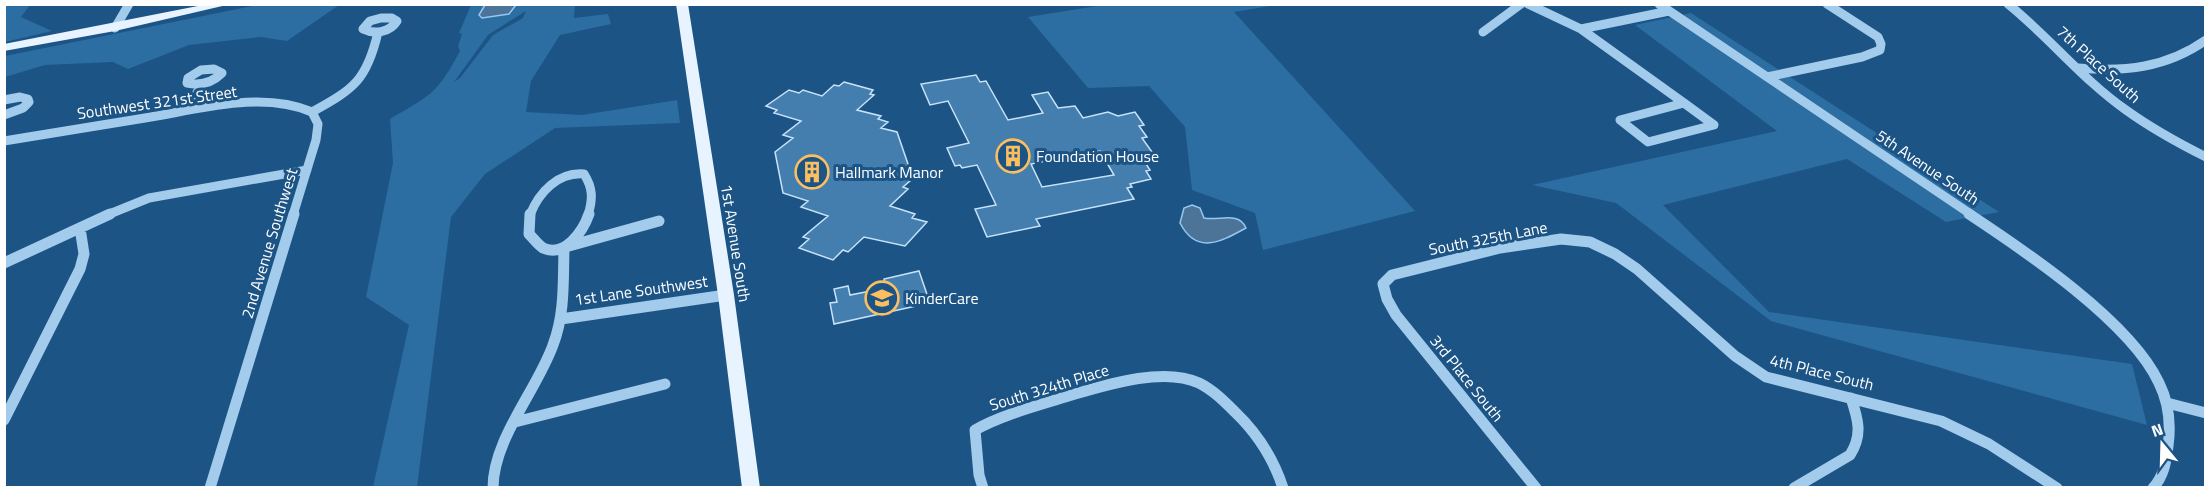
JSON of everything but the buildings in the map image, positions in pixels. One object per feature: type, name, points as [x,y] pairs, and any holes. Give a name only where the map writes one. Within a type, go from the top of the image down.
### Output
[{"type":"main road","points":[[4,48],[115,28],[226,4]]},
{"type":"main road","name":"1st Avenue South","points":[[682,4],[726,295],[752,488]]},
{"type":"street","points":[[115,28],[129,4]]},
{"type":"street","points":[[1483,32],[1521,4]]},
{"type":"street","points":[[1528,4],[1581,29],[1684,103],[1714,125],[1648,142],[1620,120],[1684,103]]},
{"type":"street","name":"5th Avenue South","points":[[1659,4],[1975,216],[2058,276],[2117,329],[2137,351],[2158,380],[2167,403],[2169,439],[2166,463],[2160,481],[2153,488]]},
{"type":"street","points":[[1767,77],[1862,57],[1880,50],[1881,44],[1878,37],[1827,4]]},
{"type":"street","name":"7th Place South","points":[[2008,4],[2039,29],[2105,95],[2137,118],[2205,157]]},
{"type":"street","points":[[1581,29],[1669,11]]},
{"type":"street","points":[[312,112],[358,84],[372,60],[378,32]]},
{"type":"street","points":[[2078,68],[2111,71],[2145,68],[2189,52],[2205,40]]},
{"type":"street","points":[[189,110],[201,84]]},
{"type":"street","points":[[4,100],[20,97],[29,102],[23,108],[4,115]]},
{"type":"street","name":"Southwest 321st Street","points":[[4,141],[189,110],[267,102],[296,105],[312,112]]},
{"type":"street","name":"2nd Avenue Southwest","points":[[210,488],[316,140],[318,124],[312,112]]},
{"type":"street","points":[[4,263],[149,198],[307,170]]},
{"type":"street","points":[[566,247],[585,222],[591,202],[591,181],[579,172],[561,176],[551,184],[536,204],[528,221],[529,234],[536,243],[550,249],[566,247],[658,221]]},
{"type":"street","points":[[4,420],[80,269],[84,254],[80,228]]},
{"type":"street","name":"South 325th Lane","points":[[1383,284],[1398,272],[1500,248],[1567,239],[1582,240],[1604,248]]},
{"type":"street","name":"1st Lane Southwest","points":[[494,488],[493,476],[497,460],[550,352],[561,319],[566,247]]},
{"type":"street","name":"4th Place South","points":[[1604,248],[1651,280],[1735,356],[1760,374],[1781,382],[1914,412],[1964,431],[2007,455],[2057,488]]},
{"type":"street","name":"3rd Place South","points":[[1383,284],[1387,299],[1400,322],[1536,488]]},
{"type":"street","name":"1st Lane Southwest","points":[[561,319],[726,295]]},
{"type":"street","name":"South 324th Place","points":[[983,488],[979,475],[975,430],[984,425],[1123,381],[1177,377],[1204,386],[1248,423],[1265,444],[1277,466],[1283,488]]},
{"type":"street","points":[[515,422],[665,384]]},
{"type":"street","points":[[1794,488],[1850,455],[1856,448],[1861,433],[1851,398]]},
{"type":"street","points":[[2167,403],[2205,413]]},
{"type":"shaded area","points":[[4,5],[30,5],[21,17],[52,31],[5,42]]},
{"type":"shaded area","points":[[257,5],[339,5],[287,41],[260,37],[189,45],[128,69],[113,62],[45,65],[5,77],[5,56]]},
{"type":"shaded area","points":[[471,5],[575,5],[574,18],[608,14],[611,24],[560,35],[531,81],[526,112],[582,115],[677,100],[680,123],[555,128],[485,174],[451,217],[417,487],[373,487],[409,325],[366,297],[393,163],[390,119],[424,98],[439,85],[460,51],[458,46],[462,34],[459,33]],"holes":[[[526,11],[523,18],[493,35],[460,78],[454,82],[488,35]]]},
{"type":"shaded area","points":[[485,5],[516,5],[509,14],[482,18],[479,15]]},
{"type":"shaded area","points":[[1103,5],[1277,5],[1234,12],[1415,211],[1263,250],[1255,213],[1192,190],[1185,127],[1149,86],[1088,88],[1028,17]]},
{"type":"shaded area","points":[[1691,13],[1999,212],[1946,222],[1847,159],[1663,205],[1769,312],[2132,364],[2147,425],[1771,321],[1616,203],[1532,185],[1777,131],[1635,25]]},
{"type":"shaded area","points":[[1192,205],[1200,208],[1204,218],[1234,218],[1243,223],[1246,228],[1219,241],[1202,243],[1194,240],[1180,223],[1184,208]]},
{"type":"place","name":"Foundation House","points":[[1013,156]]},
{"type":"place","name":"Hallmark Manor","points":[[812,172]]},
{"type":"place","name":"KinderCare","points":[[882,298]]}]
